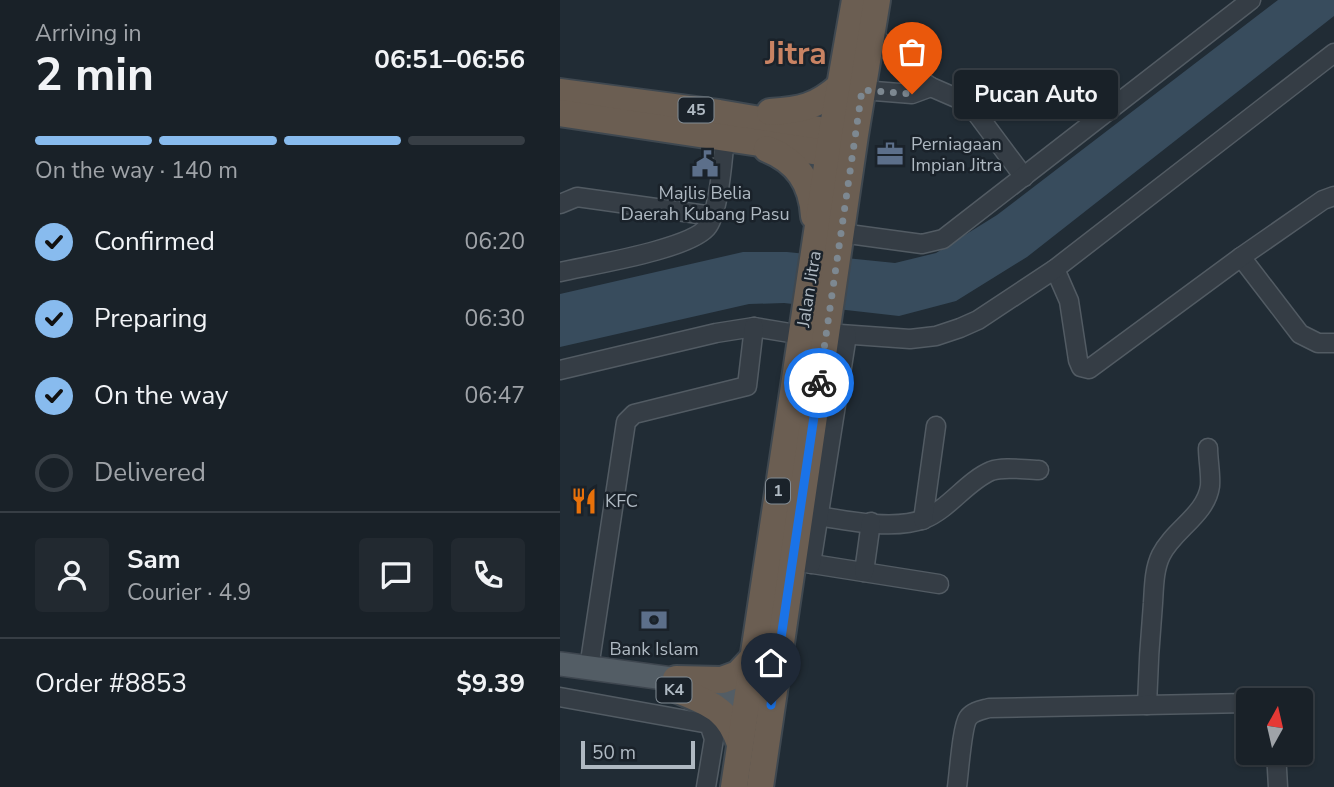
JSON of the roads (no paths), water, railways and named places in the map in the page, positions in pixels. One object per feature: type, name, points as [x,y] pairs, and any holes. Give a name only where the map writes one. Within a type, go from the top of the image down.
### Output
[{"type":"highway","name":"Jalan Jitra","points":[[734,787],[740,744],[760,698],[802,562],[810,514],[827,244],[851,88],[855,0]]},
{"type":"highway","name":"Jalan Jitra","points":[[851,88],[872,33],[877,0]]},
{"type":"highway","points":[[729,130],[807,108],[851,88]]},
{"type":"highway","name":"45","points":[[560,92],[729,130],[842,144]]},
{"type":"highway","name":"45","points":[[560,113],[842,144]]},
{"type":"highway","points":[[729,130],[789,160],[800,172],[810,188],[827,244]]},
{"type":"highway","name":"Jalan Jitra","points":[[760,787],[760,698],[753,657],[821,331]]},
{"type":"highway","points":[[677,685],[722,680],[738,674],[753,657]]},
{"type":"highway","points":[[677,685],[723,713],[733,724],[740,744]]},
{"type":"main road","name":"K4","points":[[560,664],[596,670],[621,670],[677,685],[760,698]]},
{"type":"street","points":[[827,244],[922,244],[943,239],[1251,0]]},
{"type":"street","points":[[872,33],[910,73],[931,88],[947,92],[961,100],[976,114],[1024,177]]},
{"type":"street","points":[[560,370],[716,333],[754,327],[910,339],[936,336],[960,328],[978,320],[1055,269],[1334,52]]},
{"type":"street","points":[[851,88],[912,94],[931,88]]},
{"type":"street","points":[[560,272],[688,242],[701,234],[713,216],[729,130]]},
{"type":"street","points":[[1055,269],[1069,301],[1078,360],[1081,367],[1089,369],[1241,257],[1323,200],[1334,196]]},
{"type":"street","points":[[560,204],[577,197],[713,216]]},
{"type":"street","points":[[1241,257],[1300,334],[1318,343],[1334,343]]},
{"type":"street","points":[[596,670],[628,417],[747,386],[754,327]]},
{"type":"street","points":[[923,520],[936,426]]},
{"type":"street","points":[[1147,705],[1148,653],[1156,572],[1161,555],[1181,527],[1206,501],[1210,485],[1208,448]]},
{"type":"street","points":[[810,514],[890,524],[923,520],[991,471],[1040,470]]},
{"type":"street","points":[[864,572],[871,522]]},
{"type":"street","points":[[802,562],[939,584]]},
{"type":"street","points":[[560,697],[709,724],[714,739],[706,787]]},
{"type":"street","points":[[957,787],[965,728],[968,718],[976,711],[989,708],[1236,703]]},
{"type":"street","points":[[1277,765],[1278,787]]},
{"type":"water","points":[[1278,0],[1334,0],[1334,16],[1027,257],[956,301],[899,316],[784,303],[749,304],[560,347],[560,294],[743,252],[787,252],[895,263],[936,253],[997,215]]},
{"type":"place","name":"Pucan Auto","points":[[912,94]]},
{"type":"place","name":"Perniagaan Impian Jitra","points":[[890,154]]},
{"type":"place","name":"Majlis Belia Daerah Kubang Pasu","points":[[705,164]]},
{"type":"place","name":"KFC","points":[[584,501]]},
{"type":"place","name":"Bank Islam","points":[[654,620]]},
{"type":"district","name":"Jitra","points":[[796,53]]}]
